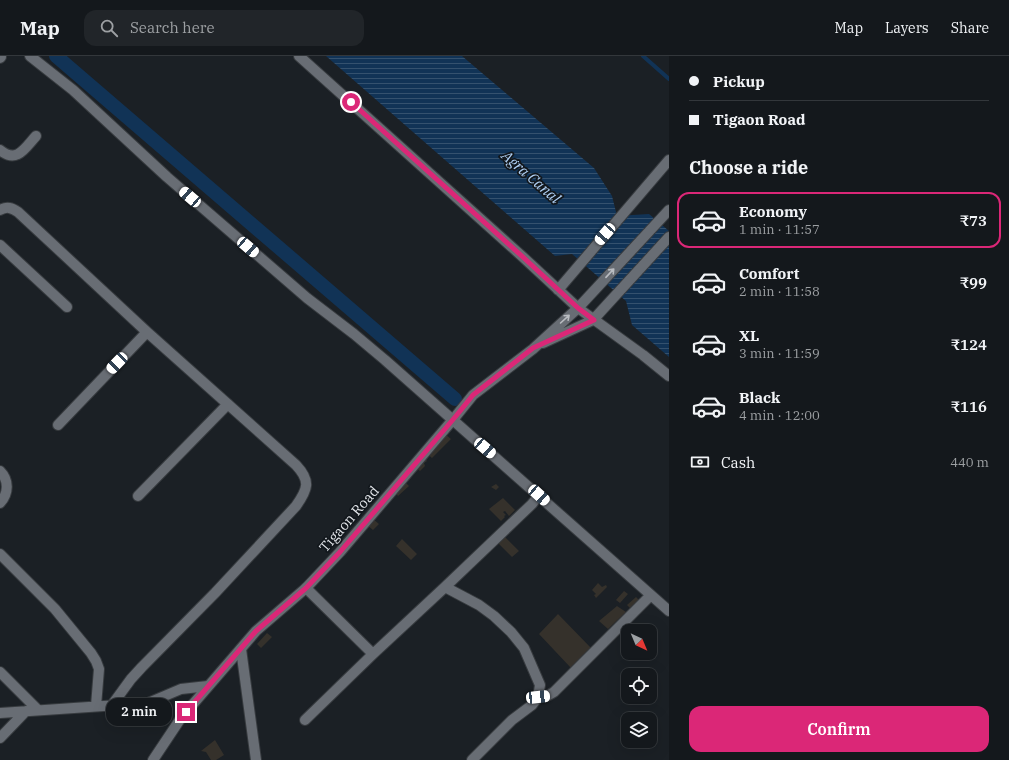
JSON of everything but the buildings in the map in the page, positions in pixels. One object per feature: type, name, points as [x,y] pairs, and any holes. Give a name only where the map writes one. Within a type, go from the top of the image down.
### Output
[{"type":"street","points":[[30,56],[73,90],[167,176],[307,298],[373,350],[454,418],[669,610]]},
{"type":"street","points":[[299,56],[558,290],[596,317],[669,376]]},
{"type":"street","points":[[0,150],[6,155],[16,155],[20,153],[36,136]]},
{"type":"street","points":[[558,290],[669,160]]},
{"type":"street","points":[[0,210],[7,207],[18,212],[147,332],[302,471],[306,479],[307,486],[304,495],[296,506],[215,593],[136,673],[112,705]]},
{"type":"street","name":"Tigaon Road","points":[[153,760],[181,718],[256,631],[306,588],[340,552],[473,395],[533,348],[580,305],[668,211]]},
{"type":"street","points":[[533,348],[596,317],[669,238]]},
{"type":"street","points":[[0,245],[67,307]]},
{"type":"street","points":[[58,425],[147,332]]},
{"type":"street","points":[[138,496],[228,404]]},
{"type":"street","points":[[0,470],[6,479],[7,490],[0,503]]},
{"type":"street","points":[[305,720],[532,504],[539,495]]},
{"type":"street","points":[[0,554],[55,609],[91,653],[99,669],[96,706]]},
{"type":"street","points":[[445,587],[480,605],[511,632],[524,648],[540,685],[538,697],[532,705],[512,720],[472,760]]},
{"type":"street","points":[[306,588],[373,654]]},
{"type":"street","points":[[538,697],[547,696],[554,692],[651,595]]},
{"type":"street","points":[[241,649],[256,760]]},
{"type":"street","points":[[0,672],[37,709]]},
{"type":"street","points":[[0,713],[37,709],[148,703],[181,689],[208,686]]},
{"type":"street","points":[[0,738],[26,710]]},
{"type":"water","name":"Agra Canal","points":[[326,56],[462,56],[594,168],[612,196],[617,216],[649,214],[669,231],[669,357],[632,325],[626,301],[572,254],[555,256]]},
{"type":"waterway","points":[[56,56],[455,399]]},
{"type":"waterway","points":[[643,56],[669,79]]},
{"type":"route","points":[[186,712],[256,631],[306,588],[340,552],[473,395],[533,348],[594,320],[578,308],[351,102]]}]
